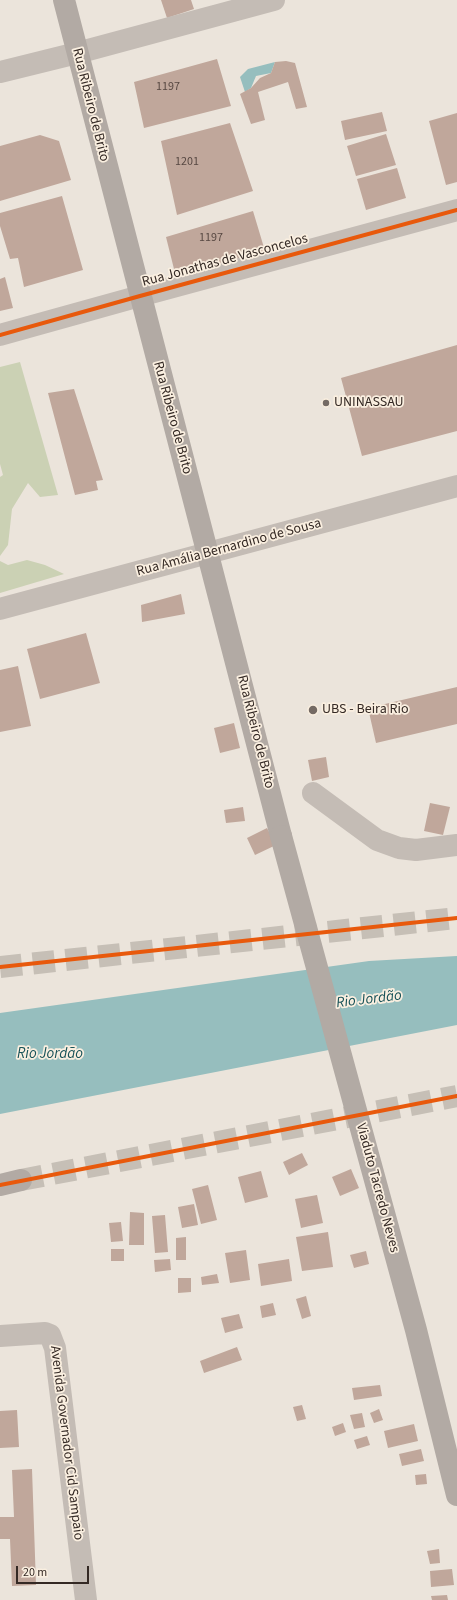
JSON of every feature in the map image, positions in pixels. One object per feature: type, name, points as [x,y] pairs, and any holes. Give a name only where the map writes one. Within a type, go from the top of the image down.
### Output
[{"type":"main road","name":"Rua Ribeiro de Brito","points":[[64,0],[281,836]]},
{"type":"main road","name":"Viaduto Tacredo Neves","points":[[281,836],[416,1330],[457,1495]]},
{"type":"main road","points":[[0,1185],[22,1180]]},
{"type":"street","points":[[0,72],[274,0]]},
{"type":"street","name":"Rua Jonathas de Vasconcelos","points":[[0,335],[457,210]]},
{"type":"street","name":"Rua Amália Bernardino de Sousa","points":[[0,609],[457,486]]},
{"type":"street","points":[[313,794],[377,840],[399,848],[416,850],[457,844]]},
{"type":"street","name":"Avenida Governador Cid Sampaio","points":[[0,1336],[39,1332],[45,1333],[50,1335],[55,1348],[86,1600]]},
{"type":"green space","points":[[20,362],[58,495],[40,497],[28,483],[12,509],[8,545],[0,556],[0,477],[3,475],[0,464],[0,367]]},
{"type":"green space","points":[[27,560],[45,565],[64,574],[0,593],[0,561],[8,565]]},
{"type":"water","points":[[275,62],[271,73],[256,76],[251,88],[245,92],[240,77],[248,69]]},
{"type":"water","name":"Rio Jordão","points":[[457,956],[457,1025],[0,1114],[0,1013],[369,961]]},
{"type":"building","points":[[161,0],[191,0],[194,9],[167,18]]},
{"type":"building","points":[[217,59],[231,106],[144,128],[134,82]]},
{"type":"building","points":[[286,61],[295,63],[307,107],[296,109],[288,82],[258,92],[265,120],[251,124],[240,94],[251,88],[260,78],[271,73],[275,62]]},
{"type":"building","points":[[382,112],[387,131],[345,140],[341,121]]},
{"type":"building","points":[[457,113],[457,182],[446,185],[429,121]]},
{"type":"building","points":[[230,123],[253,191],[177,215],[161,141]]},
{"type":"building","points":[[386,134],[396,165],[356,176],[347,146]]},
{"type":"building","points":[[40,135],[59,141],[71,180],[0,201],[0,146]]},
{"type":"building","points":[[397,168],[406,198],[366,210],[357,179]]},
{"type":"building","points":[[62,196],[83,270],[24,287],[18,258],[10,259],[0,226],[0,213]]},
{"type":"building","points":[[253,211],[265,251],[176,277],[166,237]]},
{"type":"building","points":[[5,277],[13,308],[0,311],[0,279]]},
{"type":"building","points":[[457,345],[457,431],[362,456],[341,378]]},
{"type":"building","points":[[74,389],[103,480],[96,481],[98,490],[75,495],[48,393]]},
{"type":"building","points":[[181,594],[185,614],[142,622],[141,605]]},
{"type":"building","points":[[86,633],[100,683],[40,699],[27,649]]},
{"type":"building","points":[[18,666],[31,726],[0,732],[0,670]]},
{"type":"building","points":[[457,687],[457,724],[376,743],[368,708]]},
{"type":"building","points":[[234,723],[240,748],[220,753],[214,728]]},
{"type":"building","points":[[326,757],[329,777],[312,781],[308,760]]},
{"type":"building","points":[[430,803],[450,807],[443,835],[424,831]]},
{"type":"building","points":[[243,807],[245,821],[226,823],[224,810]]},
{"type":"building","points":[[267,828],[276,845],[255,855],[247,838]]},
{"type":"building","points":[[302,1153],[308,1165],[289,1175],[283,1162]]},
{"type":"building","points":[[351,1169],[359,1188],[340,1196],[332,1177]]},
{"type":"building","points":[[261,1171],[268,1197],[245,1203],[238,1177]]},
{"type":"building","points":[[208,1185],[217,1220],[201,1224],[192,1189]]},
{"type":"building","points":[[317,1195],[323,1223],[301,1228],[295,1199]]},
{"type":"building","points":[[194,1204],[198,1225],[182,1228],[178,1207]]},
{"type":"building","points":[[130,1212],[144,1213],[144,1245],[129,1245]]},
{"type":"building","points":[[165,1215],[168,1252],[155,1253],[152,1216]]},
{"type":"building","points":[[121,1222],[123,1241],[111,1242],[109,1223]]},
{"type":"building","points":[[328,1232],[333,1267],[302,1271],[296,1237]]},
{"type":"building","points":[[186,1237],[186,1260],[176,1260],[176,1238]]},
{"type":"building","points":[[111,1249],[124,1249],[124,1261],[111,1261]]},
{"type":"building","points":[[246,1250],[250,1280],[230,1283],[225,1253]]},
{"type":"building","points":[[366,1251],[369,1264],[354,1268],[350,1255]]},
{"type":"building","points":[[170,1259],[171,1270],[155,1272],[154,1260]]},
{"type":"building","points":[[289,1259],[292,1281],[261,1286],[258,1264]]},
{"type":"building","points":[[217,1274],[219,1283],[202,1285],[201,1277]]},
{"type":"building","points":[[178,1278],[191,1278],[191,1292],[178,1293]]},
{"type":"building","points":[[306,1296],[311,1316],[302,1319],[296,1299]]},
{"type":"building","points":[[273,1303],[276,1315],[262,1318],[260,1306]]},
{"type":"building","points":[[239,1314],[243,1328],[225,1333],[221,1318]]},
{"type":"building","points":[[237,1347],[242,1360],[204,1373],[200,1361]]},
{"type":"building","points":[[380,1385],[382,1396],[354,1400],[352,1388]]},
{"type":"building","points":[[302,1405],[306,1419],[297,1421],[293,1407]]},
{"type":"building","points":[[379,1409],[383,1420],[374,1423],[370,1413]]},
{"type":"building","points":[[17,1410],[19,1447],[0,1448],[0,1411]]},
{"type":"building","points":[[362,1413],[365,1427],[354,1429],[350,1415]]},
{"type":"building","points":[[343,1423],[346,1432],[335,1436],[332,1427]]},
{"type":"building","points":[[414,1424],[418,1441],[388,1448],[384,1431]]},
{"type":"building","points":[[367,1436],[370,1445],[357,1449],[354,1440]]},
{"type":"building","points":[[421,1449],[424,1461],[402,1466],[399,1454]]},
{"type":"building","points":[[32,1469],[36,1585],[12,1586],[10,1539],[0,1539],[0,1517],[14,1517],[12,1470]]},
{"type":"building","points":[[426,1474],[427,1484],[416,1485],[415,1475]]},
{"type":"building","points":[[439,1549],[440,1563],[430,1564],[427,1551]]},
{"type":"building","points":[[452,1569],[454,1585],[431,1587],[430,1571]]},
{"type":"building","points":[[447,1595],[448,1600],[432,1600],[431,1596]]},
{"type":"tunnel","points":[[0,967],[457,918]]},
{"type":"tunnel","points":[[21,1180],[457,1096]]},
{"type":"cycle path","points":[[0,335],[457,210]]},
{"type":"cycle path","points":[[0,967],[457,918]]},
{"type":"cycle path","points":[[0,1185],[457,1096]]},
{"type":"place","name":"UNINASSAU","points":[[326,403]]},
{"type":"place","name":"UBS - Beira Rio","points":[[313,710]]}]
